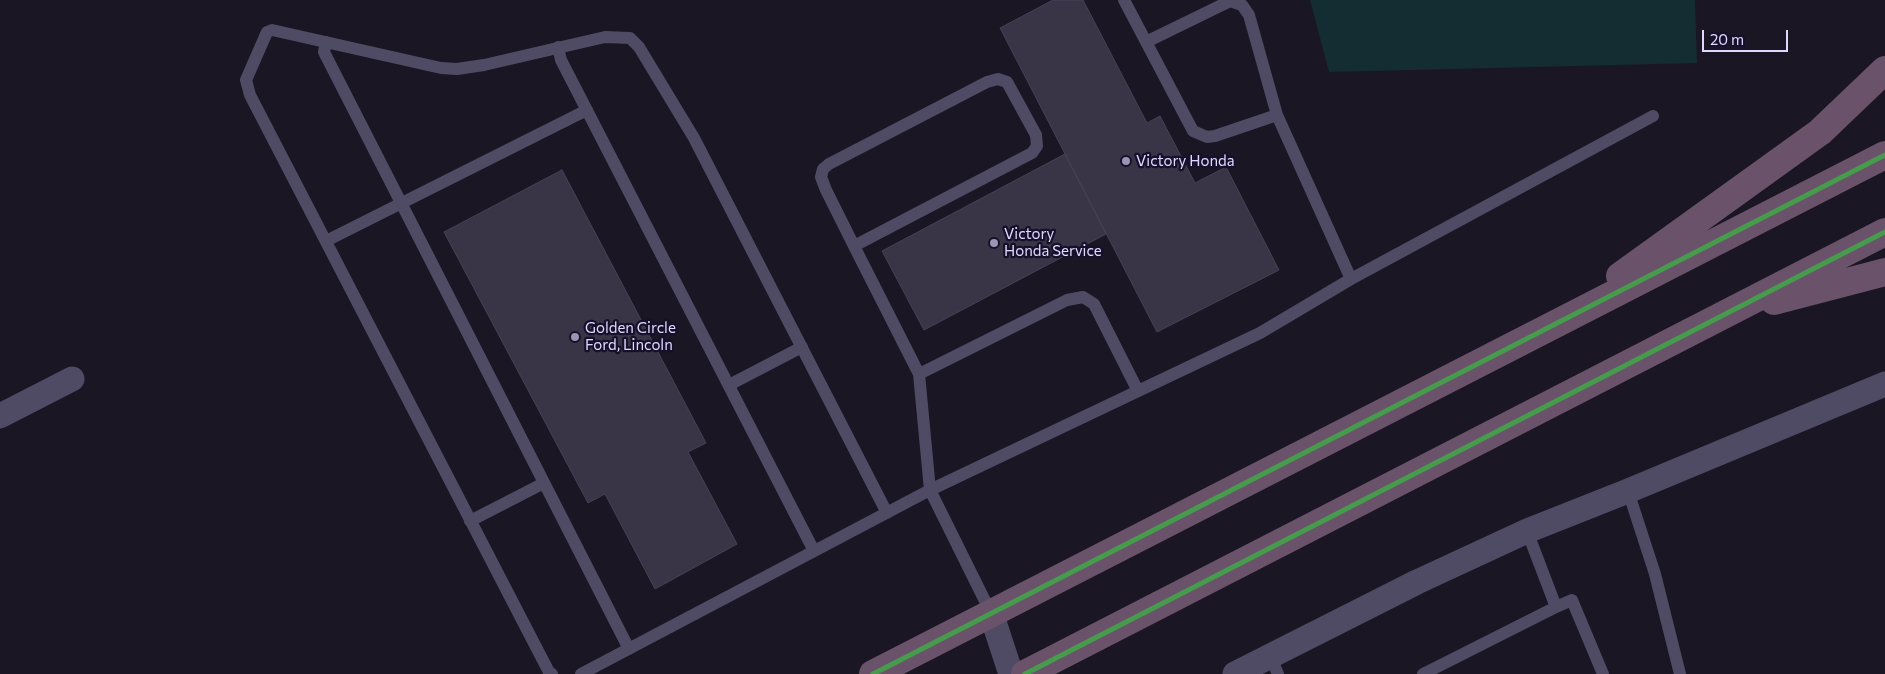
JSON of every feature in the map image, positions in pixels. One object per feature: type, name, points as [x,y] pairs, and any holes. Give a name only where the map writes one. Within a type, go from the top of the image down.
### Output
[{"type":"highway","points":[[1545,330],[1820,132],[1885,70]]},
{"type":"highway","points":[[873,674],[1885,155]]},
{"type":"highway","points":[[1025,674],[1885,232]]},
{"type":"highway","points":[[1724,315],[1885,272]]},
{"type":"street","points":[[0,416],[72,379]]},
{"type":"street","points":[[1235,674],[1274,665],[1408,587],[1527,531],[1885,384]]},
{"type":"street","points":[[991,613],[1011,674]]},
{"type":"lane","points":[[1124,0],[1193,131],[1207,137],[1215,136],[1277,115]]},
{"type":"lane","points":[[1146,42],[1230,1],[1242,5],[1249,15],[1277,115],[1351,279]]},
{"type":"lane","points":[[552,674],[549,672],[470,521],[250,95],[246,80],[267,32],[272,30],[441,68],[457,69],[484,65],[605,36],[630,38],[639,48],[694,138],[887,513]]},
{"type":"lane","points":[[326,42],[324,52],[628,649]]},
{"type":"lane","points":[[558,47],[561,60],[814,551]]},
{"type":"lane","points":[[854,246],[1032,153],[1037,146],[1036,135],[1007,82],[998,79],[987,82],[829,164],[823,169],[821,177],[854,246],[920,374],[930,490],[991,613]]},
{"type":"lane","points":[[326,242],[587,110]]},
{"type":"lane","points":[[581,674],[930,490],[1260,333],[1351,279],[1653,116]]},
{"type":"lane","points":[[920,374],[1067,300],[1082,297],[1094,304],[1138,391]]},
{"type":"lane","points":[[729,385],[802,347]]},
{"type":"lane","points":[[470,521],[544,483]]},
{"type":"lane","points":[[1628,491],[1655,574],[1680,674]]},
{"type":"lane","points":[[1527,531],[1556,607]]},
{"type":"lane","points":[[1423,674],[1572,600],[1603,674]]},
{"type":"green space","points":[[1310,0],[1695,0],[1697,63],[1329,72]]},
{"type":"building","name":"Victory Honda","points":[[1053,0],[1083,0],[1147,123],[1160,116],[1195,183],[1226,167],[1279,270],[1157,332],[1000,28]]},
{"type":"building","name":"Victory Honda Service","points":[[1065,154],[1106,234],[924,330],[882,251]]},
{"type":"building","name":"Golden Circle Ford, Lincoln","points":[[562,170],[706,443],[688,452],[737,544],[655,589],[605,494],[588,503],[444,232]]},
{"type":"cycle path","points":[[873,674],[1885,155]]},
{"type":"cycle path","points":[[1025,674],[1885,232]]},
{"type":"place","name":"Victory Honda","points":[[1126,161]]},
{"type":"place","name":"Victory Honda Service","points":[[994,243]]},
{"type":"place","name":"Golden Circle Ford, Lincoln","points":[[575,337]]}]
